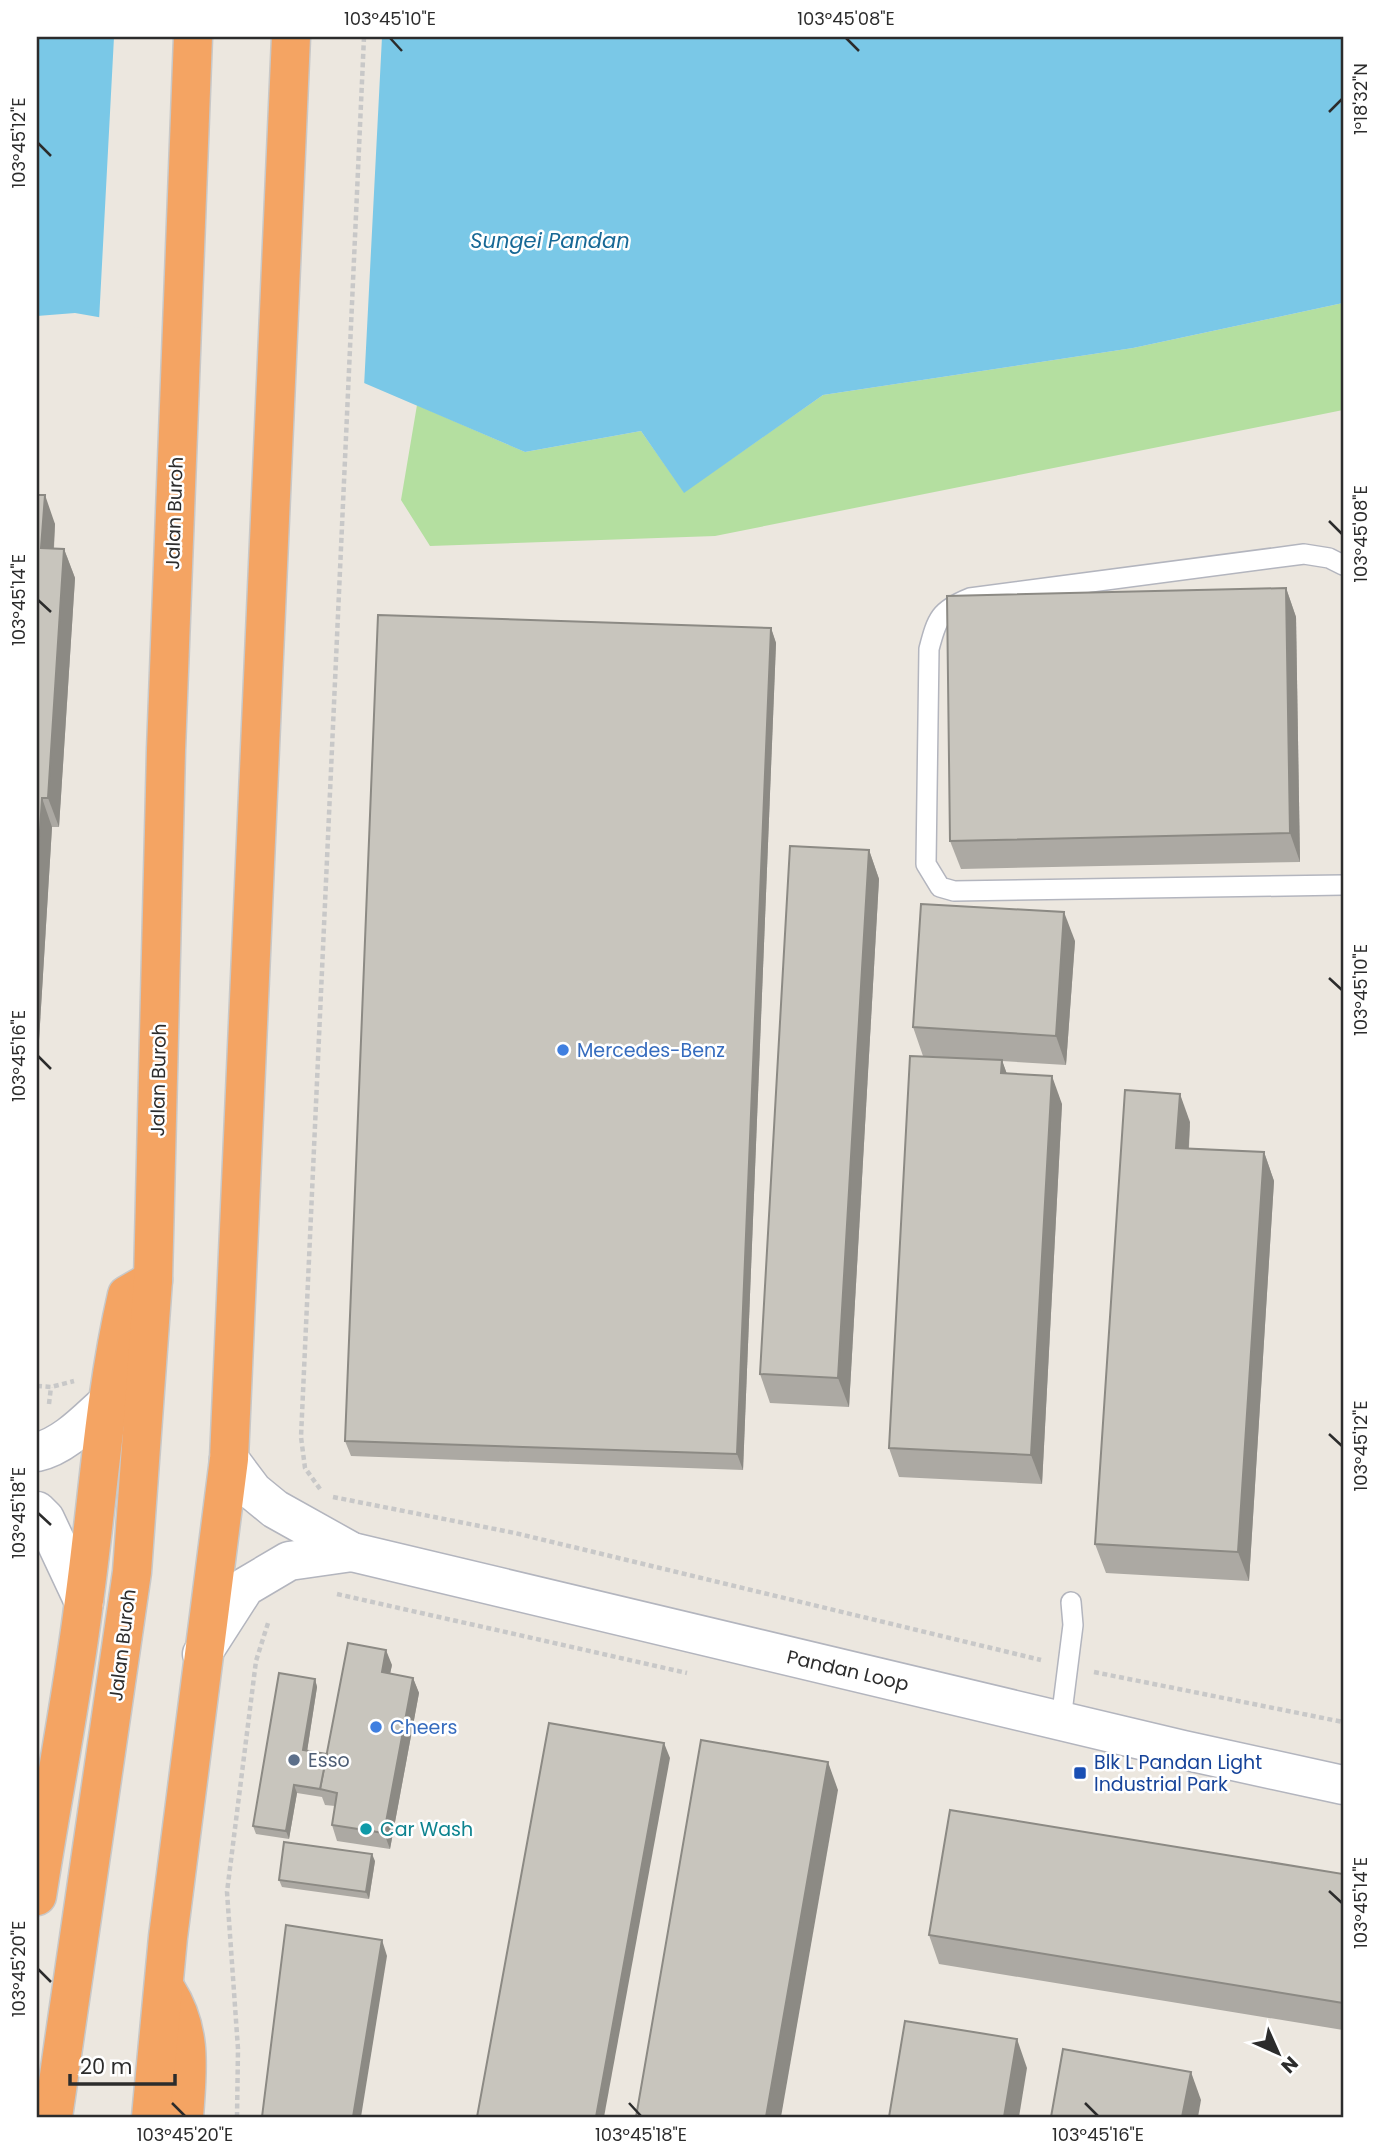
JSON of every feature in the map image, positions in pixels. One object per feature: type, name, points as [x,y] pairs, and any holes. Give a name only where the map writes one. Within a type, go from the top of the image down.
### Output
[{"type":"highway","name":"Jalan Buroh","points":[[53,2117],[132,1572],[153,1280],[169,640],[193,37]]},
{"type":"highway","points":[[151,2117],[202,1654],[229,1459],[291,37]]},
{"type":"highway","points":[[37,1896],[84,1602],[107,1403],[127,1295],[153,1280]]},
{"type":"highway","points":[[164,1987],[180,2012],[189,2052],[184,2117]]},
{"type":"street","points":[[37,1452],[46,1450],[79,1428],[107,1403]]},
{"type":"street","name":"Pandan Loop","points":[[229,1459],[253,1491],[275,1509],[352,1552],[1343,1785]]},
{"type":"street","points":[[37,1511],[45,1519],[84,1602]]},
{"type":"street","name":"Pandan Loop","points":[[202,1654],[245,1587],[289,1561],[352,1552]]},
{"type":"lane","points":[[1343,565],[1329,558],[1304,554],[970,598],[947,608],[936,623],[929,649],[926,864],[940,887],[954,891],[1343,885]]},
{"type":"lane","points":[[1061,1720],[1073,1625],[1071,1602]]},
{"type":"path","points":[[364,37],[301,1437],[305,1468],[314,1484],[327,1496],[515,1533],[1068,1666],[1343,1722]]},
{"type":"path","points":[[329,1594],[698,1675]]},
{"type":"path","points":[[237,2117],[238,2049],[227,1892],[257,1661],[272,1610]]},
{"type":"green space","points":[[1343,303],[1343,410],[715,536],[430,546],[401,500],[417,405],[525,452],[641,431],[684,492],[823,395],[1133,348]]},
{"type":"water","name":"Sungei Pandan","points":[[37,37],[1343,37],[1343,303],[1133,348],[823,395],[684,493],[641,431],[525,452],[287,350],[75,313],[37,316]]},
{"type":"pier","points":[[114,37],[382,37],[364,387],[286,353],[99,321]]},
{"type":"building","points":[[37,495],[45,495],[41,548],[64,549],[48,798],[42,798],[37,879]]},
{"type":"building","points":[[1286,588],[1290,833],[950,841],[947,596]]},
{"type":"building","name":"Mercedes-Benz","points":[[378,615],[771,628],[737,1454],[345,1441]]},
{"type":"building","points":[[790,846],[869,850],[838,1378],[760,1374]]},
{"type":"building","points":[[921,904],[1064,912],[1056,1036],[913,1027]]},
{"type":"building","points":[[910,1056],[1002,1060],[1001,1073],[1052,1076],[1031,1455],[889,1448]]},
{"type":"building","points":[[1125,1090],[1180,1094],[1176,1148],[1264,1152],[1238,1552],[1095,1544]]},
{"type":"building","name":"Cheers","points":[[348,1643],[386,1650],[382,1672],[413,1678],[384,1833],[332,1825],[337,1793],[320,1789]]},
{"type":"building","name":"Esso","points":[[279,1673],[315,1679],[303,1750],[327,1754],[320,1789],[294,1785],[286,1831],[253,1826]]},
{"type":"building","points":[[549,1723],[664,1743],[596,2117],[477,2117]]},
{"type":"building","points":[[701,1740],[828,1762],[766,2117],[636,2117]]},
{"type":"building","points":[[950,1810],[1343,1874],[1343,2003],[929,1935]]},
{"type":"building","points":[[284,1842],[372,1854],[366,1892],[279,1880]]},
{"type":"building","points":[[286,1925],[382,1940],[353,2117],[262,2117]]},
{"type":"building","points":[[905,2021],[1017,2039],[1004,2117],[889,2117]]},
{"type":"building","points":[[1063,2049],[1191,2072],[1182,2117],[1051,2117]]},
{"type":"place","name":"Mercedes-Benz","points":[[563,1050]]},
{"type":"place","name":"Cheers","points":[[376,1727]]},
{"type":"place","name":"Esso","points":[[294,1760]]},
{"type":"place","name":"Blk L Pandan Light Industrial Park","points":[[1080,1773]]},
{"type":"place","name":"Car Wash","points":[[366,1829]]}]
